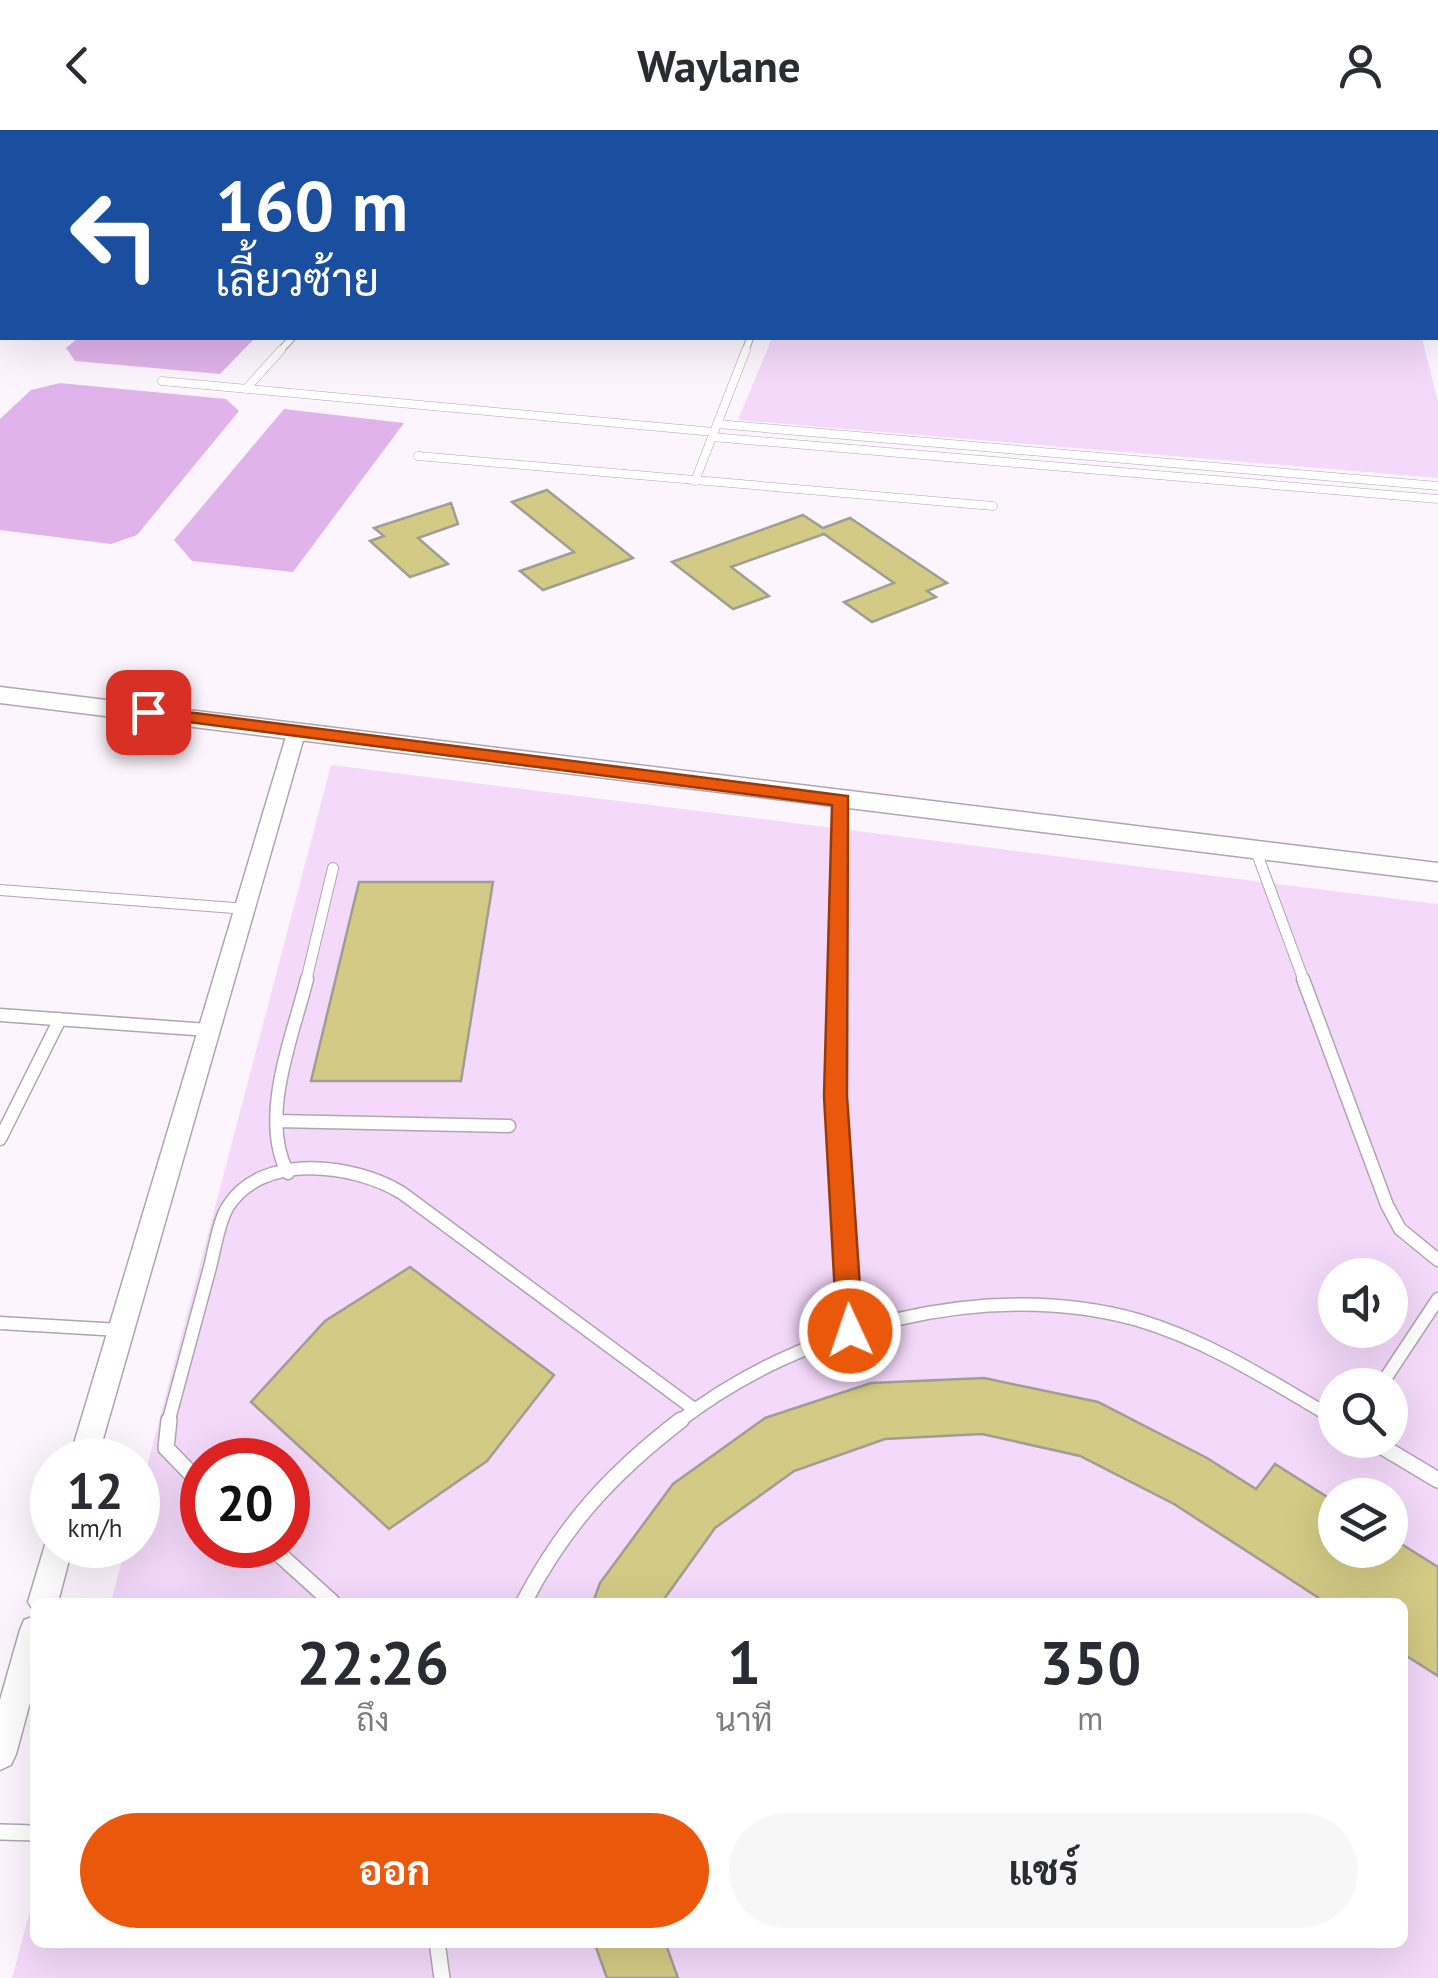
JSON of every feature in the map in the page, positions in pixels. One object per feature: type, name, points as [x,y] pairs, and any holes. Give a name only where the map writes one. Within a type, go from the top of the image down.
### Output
[{"type":"street","points":[[0,695],[1438,872]]},
{"type":"street","points":[[90,1438],[297,730]]},
{"type":"street","points":[[44,1598],[53,1568]]},
{"type":"street","points":[[0,1754],[30,1648]]},
{"type":"lane","points":[[246,390],[290,340]]},
{"type":"lane","points":[[695,481],[749,340]]},
{"type":"lane","points":[[162,381],[1438,499]]},
{"type":"lane","points":[[715,431],[1438,486]]},
{"type":"lane","points":[[418,456],[993,506]]},
{"type":"lane","points":[[842,801],[836,1096],[850,1331]]},
{"type":"lane","points":[[1256,851],[1387,1206],[1400,1228],[1438,1260]]},
{"type":"lane","points":[[288,1173],[277,1153],[277,1121],[300,993],[333,868]]},
{"type":"lane","points":[[0,890],[247,909]]},
{"type":"lane","points":[[0,1014],[208,1030]]},
{"type":"lane","points":[[0,1139],[60,1019]]},
{"type":"lane","points":[[277,1121],[509,1126]]},
{"type":"lane","points":[[180,1462],[166,1448],[166,1431],[232,1196],[260,1179],[288,1173],[346,1170],[387,1184],[420,1204],[694,1409]]},
{"type":"lane","points":[[1392,1368],[1438,1299]]},
{"type":"lane","points":[[526,1598],[558,1539],[619,1469],[694,1409],[777,1359],[850,1331],[932,1313],[1002,1306],[1065,1306],[1112,1313],[1180,1334],[1318,1410]]},
{"type":"lane","points":[[0,1323],[120,1330]]},
{"type":"lane","points":[[1401,1458],[1438,1480]]},
{"type":"lane","points":[[294,1568],[328,1598]]},
{"type":"lane","points":[[0,1832],[30,1834]]},
{"type":"lane","points":[[438,1948],[442,1978]]},
{"type":"shaded area","points":[[76,340],[253,340],[220,374],[75,361],[66,348]]},
{"type":"shaded area","points":[[771,340],[1422,340],[1438,402],[1438,478],[738,420]]},
{"type":"shaded area","points":[[60,383],[226,399],[239,411],[137,535],[111,544],[0,530],[0,419],[31,390]]},
{"type":"shaded area","points":[[284,409],[404,423],[293,572],[192,561],[174,540]]},
{"type":"shaded area","points":[[331,765],[1438,904],[1438,1978],[12,1978],[30,1911],[30,1948],[1408,1948],[1408,1598],[112,1598],[120,1568],[160,1568],[160,1438],[155,1438]]},
{"type":"building","points":[[547,490],[633,558],[543,590],[520,571],[574,552],[512,502]]},
{"type":"building","points":[[451,503],[458,524],[418,538],[448,564],[410,577],[370,541],[384,536],[374,528]]},
{"type":"building","points":[[803,515],[823,528],[850,518],[947,583],[927,591],[936,597],[872,622],[844,602],[894,583],[824,534],[731,567],[769,596],[733,609],[672,562]]},
{"type":"building","points":[[359,882],[493,882],[461,1081],[311,1081]]},
{"type":"building","points":[[410,1267],[554,1375],[487,1461],[389,1529],[310,1456],[310,1438],[290,1438],[251,1402],[325,1321]]},
{"type":"building","points":[[984,1378],[1098,1402],[1207,1458],[1256,1489],[1275,1464],[1318,1491],[1318,1568],[1408,1568],[1408,1548],[1438,1567],[1438,1676],[1408,1657],[1408,1598],[1319,1598],[1174,1504],[1080,1456],[982,1434],[885,1439],[794,1471],[715,1528],[665,1598],[594,1598],[600,1583],[673,1484],[765,1418],[871,1383]]},
{"type":"building","points":[[596,1948],[667,1948],[678,1978],[607,1978]]},
{"type":"route","points":[[148,712],[842,801],[836,1096],[850,1331]]}]
